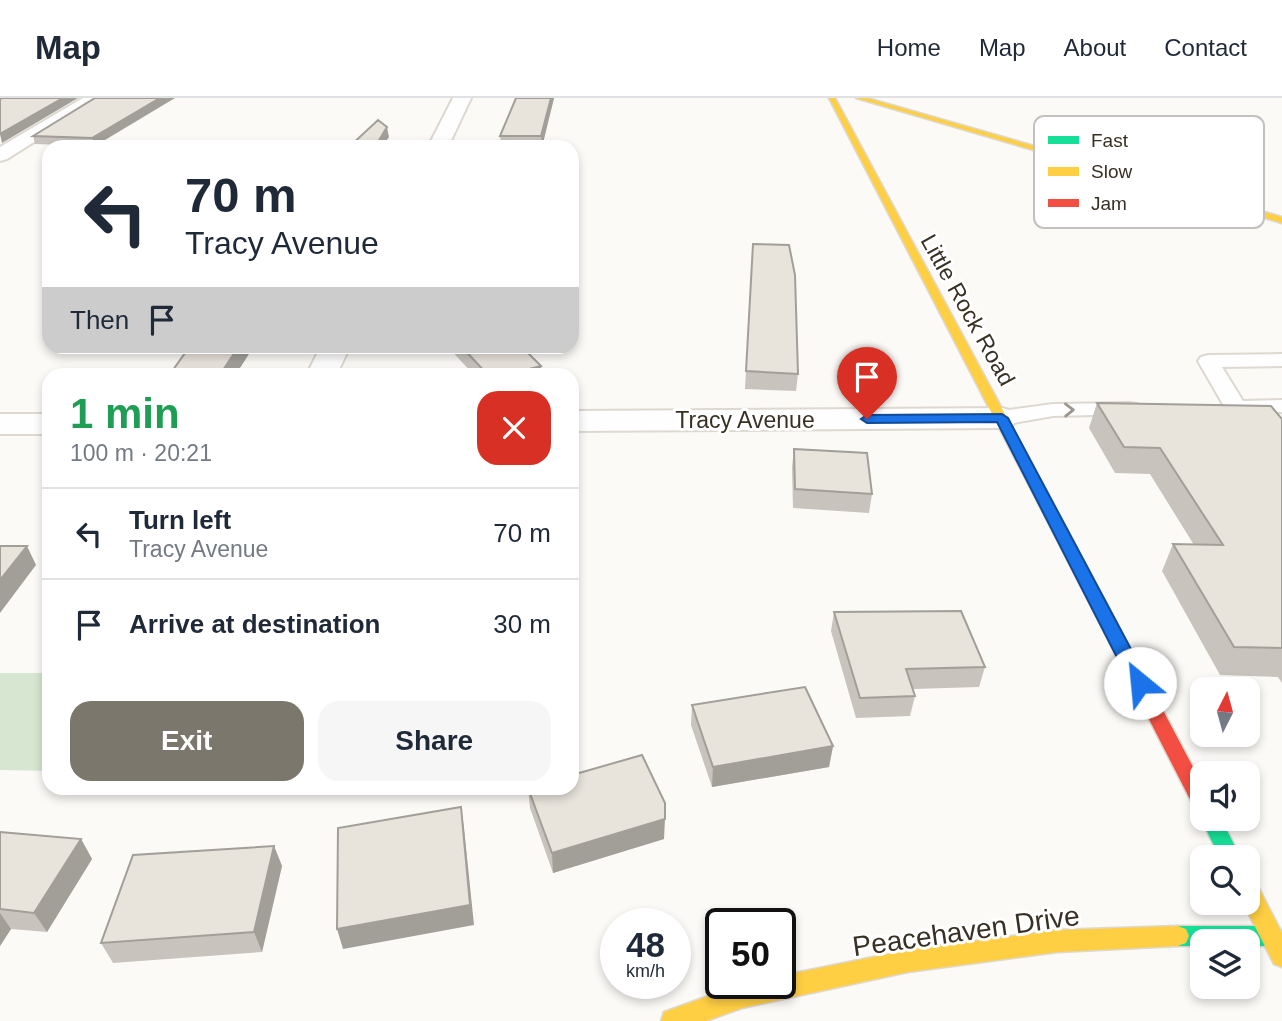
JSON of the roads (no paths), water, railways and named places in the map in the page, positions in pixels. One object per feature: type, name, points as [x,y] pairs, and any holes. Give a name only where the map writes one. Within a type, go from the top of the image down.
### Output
[{"type":"main road","name":"Little Rock Road","points":[[832,98],[914,259],[1002,418],[1190,780]]},
{"type":"main road","points":[[859,98],[1034,148]]},
{"type":"main road","points":[[1264,215],[1282,220]]},
{"type":"main road","points":[[1260,913],[1282,956]]},
{"type":"main road","name":"Peacehaven Drive","points":[[673,1021],[743,996],[908,961],[1058,942],[1210,935],[1272,936]]},
{"type":"street","points":[[0,155],[95,98]]},
{"type":"street","points":[[441,140],[462,98]]},
{"type":"street","name":"Tracy Avenue","points":[[579,421],[1002,418]]},
{"type":"street","points":[[0,424],[42,424]]},
{"type":"lane","points":[[1236,408],[1208,362],[1282,360]]},
{"type":"lane","points":[[1209,408],[1282,406]]},
{"type":"lane","points":[[1002,418],[1053,410],[1144,409]]}]
